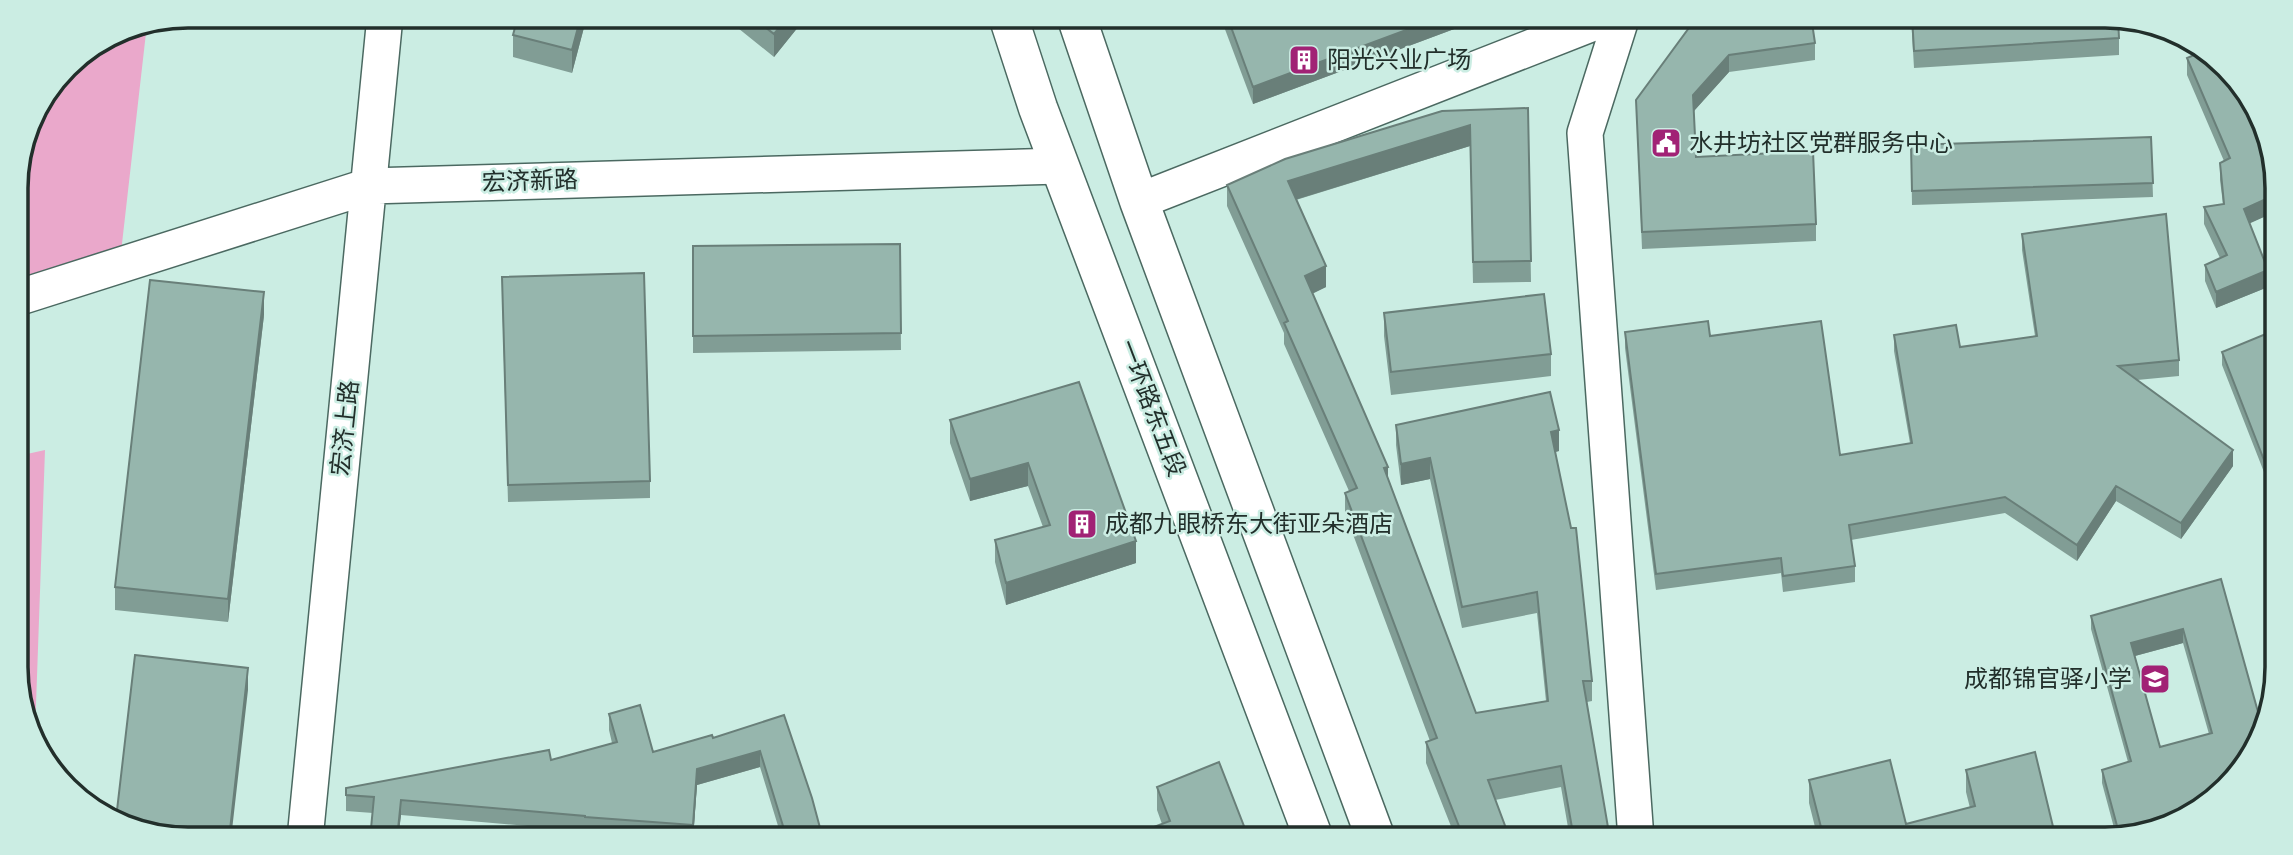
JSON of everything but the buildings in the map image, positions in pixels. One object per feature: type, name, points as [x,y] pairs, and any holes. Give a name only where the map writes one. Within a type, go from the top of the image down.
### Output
[{"type":"main road","name":"一环路东五段","points":[[1012,28],[1038,108],[1309,827]]},
{"type":"main road","points":[[1080,28],[1139,201],[1372,827]]},
{"type":"street","name":"宏济上路","points":[[306,827],[384,28]]},
{"type":"street","points":[[1139,201],[1580,28]]},
{"type":"street","points":[[1618,28],[1585,133],[1635,827]]},
{"type":"street","name":"宏济新路","points":[[28,294],[369,186],[1060,166]]},
{"type":"shaded area","points":[[146,33],[119,270],[28,285],[29,167],[40,127],[49,108],[68,82],[99,55],[117,44]]},
{"type":"shaded area","points":[[45,450],[36,717],[28,678],[28,454]]},
{"type":"place","name":"阳光兴业广场","points":[[1304,60]]},
{"type":"place","name":"水井坊社区党群服务中心","points":[[1666,143]]},
{"type":"place","name":"成都九眼桥东大街亚朵酒店","points":[[1082,524]]},
{"type":"place","name":"成都锦官驿小学","points":[[2155,679]]}]
